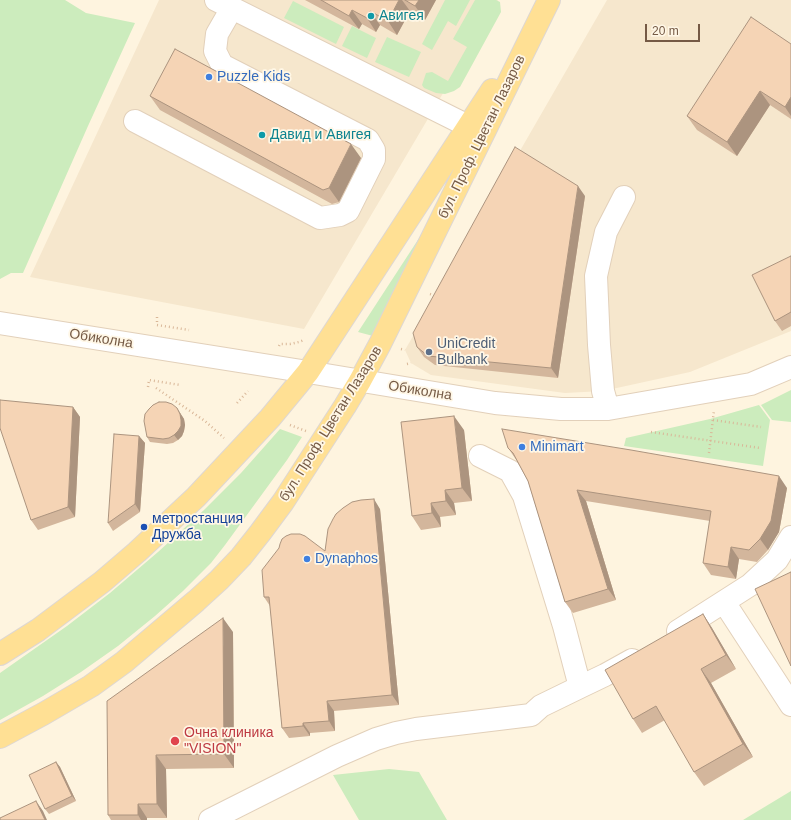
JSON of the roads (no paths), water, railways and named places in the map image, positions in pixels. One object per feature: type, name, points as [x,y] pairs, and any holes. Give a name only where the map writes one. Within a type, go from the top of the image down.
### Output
[{"type":"main road","name":"бул. Проф. Цветан Лазаров","points":[[0,654],[38,630],[108,577],[137,552],[196,497],[270,418],[308,372],[546,6]]},
{"type":"main road","name":"бул. Проф. Цветан Лазаров","points":[[0,737],[91,686],[124,662],[219,580],[241,557],[260,533],[283,502],[360,381],[380,344],[546,6]]},
{"type":"street","points":[[135,121],[320,218],[340,215],[348,211],[374,159],[374,150],[368,140],[222,65],[215,51],[217,34],[224,4],[468,126]]},
{"type":"street","points":[[608,409],[603,391],[596,276],[606,232],[624,197]]},
{"type":"street","name":"Обиколна","points":[[0,323],[495,403],[561,409],[608,409],[751,384],[791,367]]},
{"type":"street","points":[[480,456],[510,471],[524,496],[564,626],[580,686]]},
{"type":"street","points":[[210,820],[337,756],[376,739],[396,733],[531,715],[541,706],[605,675],[653,648],[750,585],[777,560],[791,538]]},
{"type":"street","points":[[724,602],[791,704]]},
{"type":"place","name":"Авигея","points":[[371,16]]},
{"type":"place","name":"Puzzle Kids","points":[[209,77]]},
{"type":"place","name":"Давид и Авигея","points":[[262,135]]},
{"type":"place","name":"UniCredit Bulbank","points":[[429,352]]},
{"type":"place","name":"Minimart","points":[[522,447]]},
{"type":"place","name":"метростанция Дружба","points":[[144,527]]},
{"type":"place","name":"Dynaphos","points":[[307,559]]},
{"type":"place","name":"Очна клиника \"VISION\"","points":[[175,741]]}]
